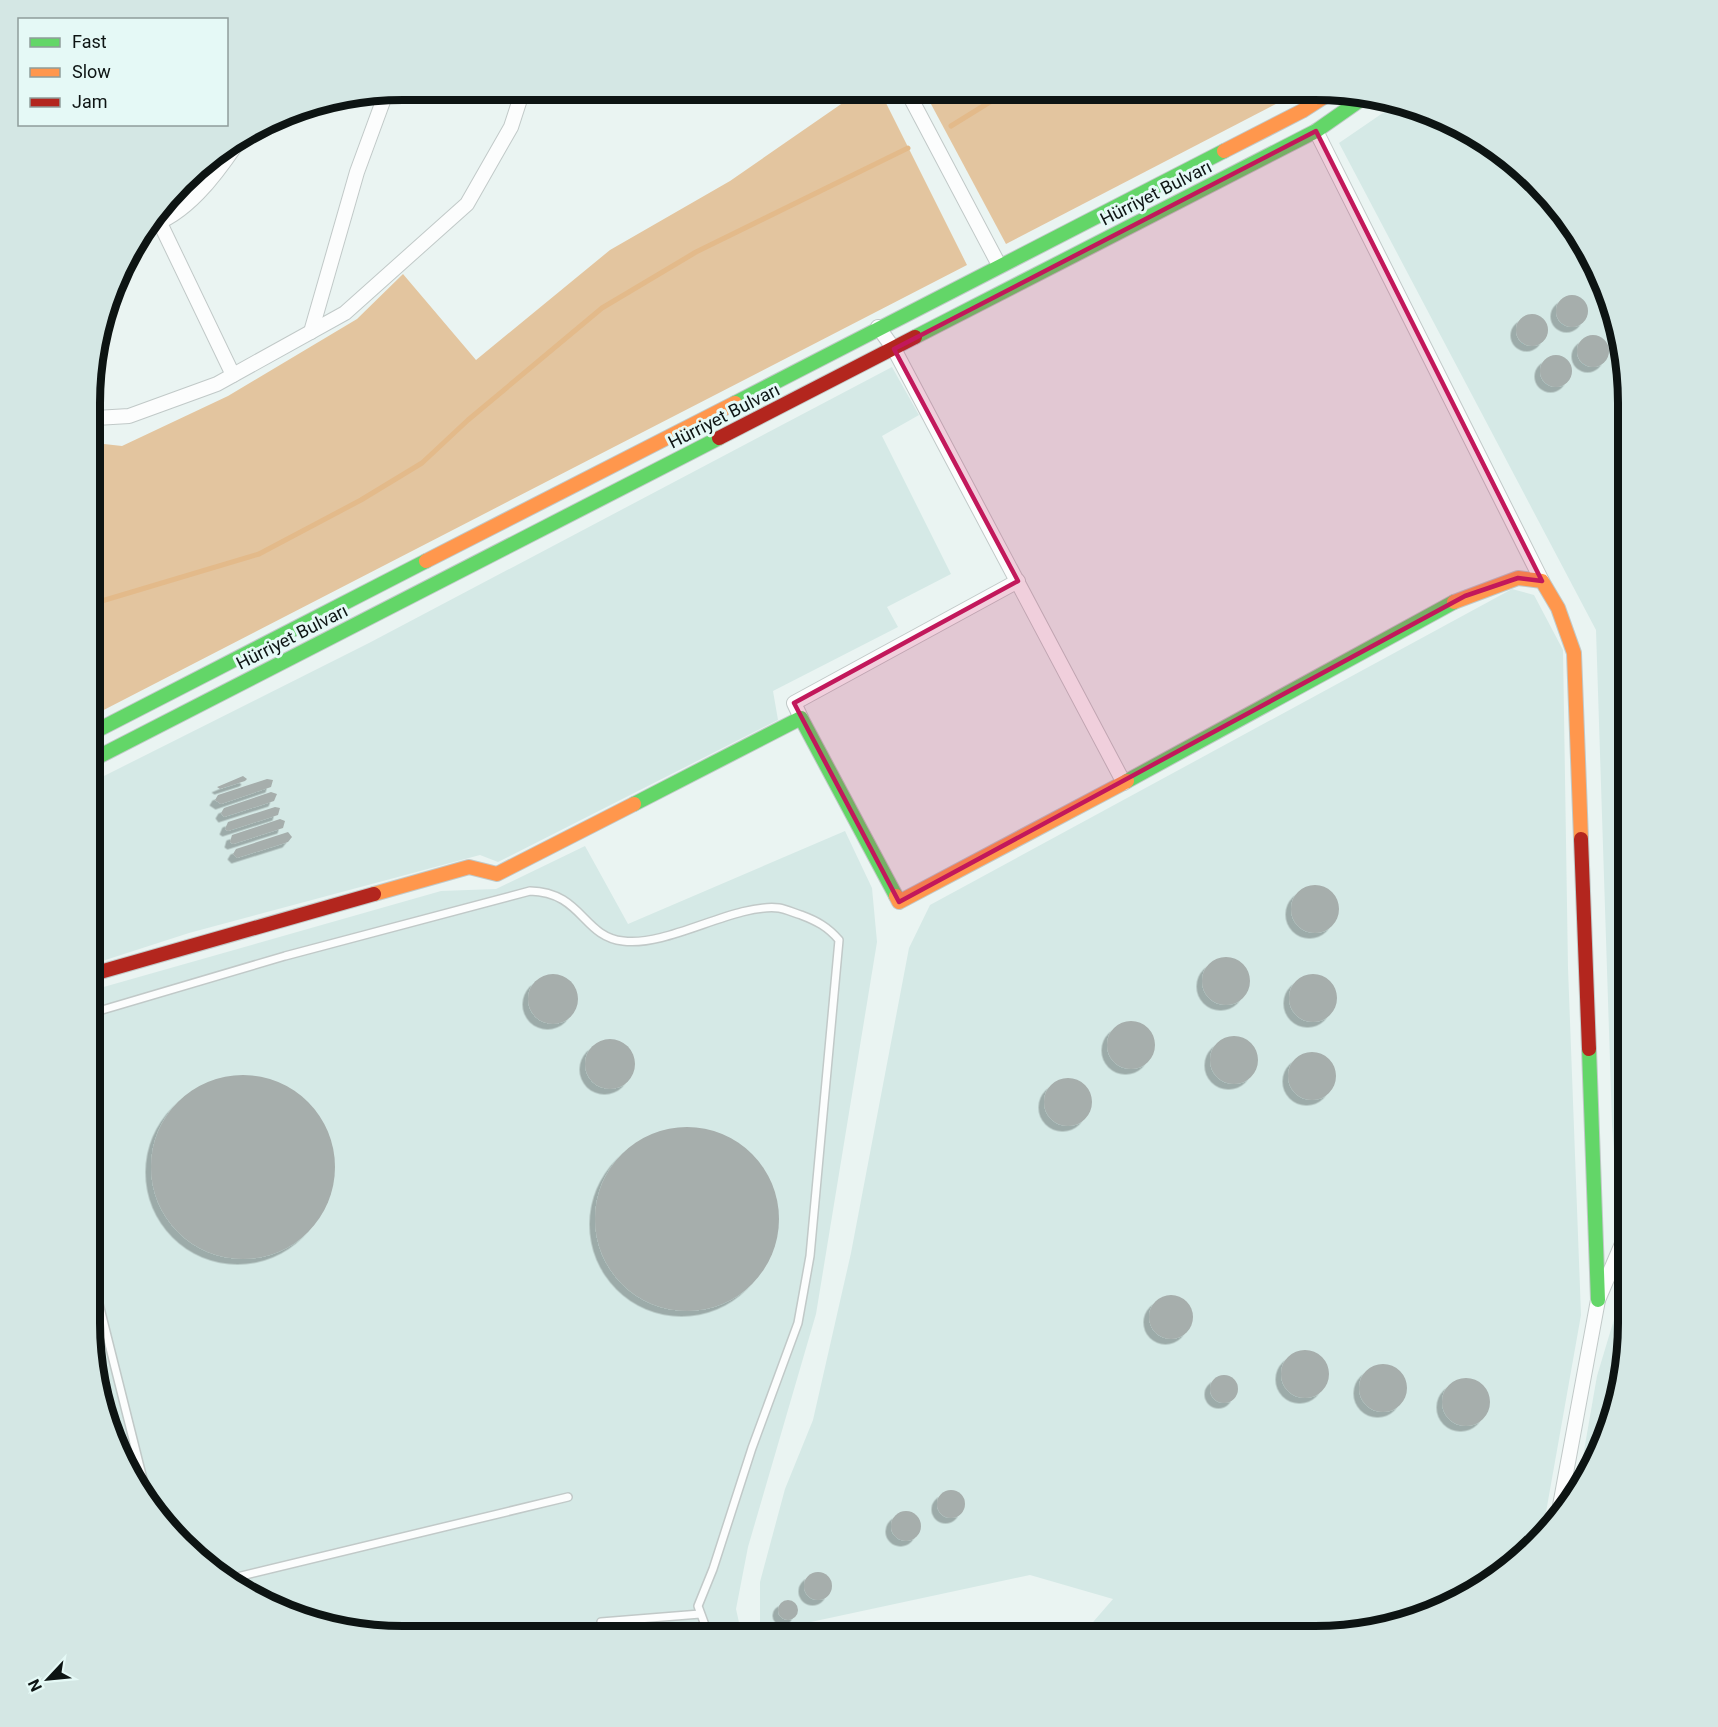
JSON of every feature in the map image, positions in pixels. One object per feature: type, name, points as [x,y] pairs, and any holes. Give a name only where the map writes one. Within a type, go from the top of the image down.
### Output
[{"type":"main road","name":"Hürriyet Bulvarı","points":[[100,729],[1302,111],[1318,100]]},
{"type":"main road","name":"Hürriyet Bulvarı","points":[[100,756],[1316,131],[1356,103]]},
{"type":"main road","points":[[100,973],[468,867],[497,874],[801,718],[899,902],[1124,783],[1465,596],[1518,578],[1542,581],[1558,608],[1574,653],[1598,1300]]},
{"type":"street","points":[[100,418],[129,416],[217,384],[345,313],[467,204],[511,127],[520,100]]},
{"type":"street","points":[[912,100],[999,265]]},
{"type":"street","points":[[311,332],[357,172],[383,101]]},
{"type":"street","points":[[1316,131],[1542,581]]},
{"type":"street","points":[[167,215],[209,184],[228,157]]},
{"type":"street","points":[[156,229],[234,375]]},
{"type":"street","points":[[878,327],[894,349],[1124,783]]},
{"type":"street","points":[[801,718],[794,703],[1018,581]]},
{"type":"street","points":[[1561,1499],[1598,1300],[1618,1253]]},
{"type":"lane","points":[[100,1011],[285,956],[530,891],[547,891],[566,899],[600,933],[622,942],[654,938],[754,910],[780,908],[828,927],[838,940],[810,1256],[798,1323],[698,1606],[705,1626]]},
{"type":"lane","points":[[100,1308],[143,1477]]},
{"type":"lane","points":[[238,1577],[568,1497]]},
{"type":"lane","points":[[601,1622],[700,1614]]},
{"type":"highlighted area","points":[[1316,131],[1542,581],[1518,578],[1465,596],[899,902],[794,703],[1018,581],[894,349]]},
{"type":"shaded area","points":[[847,100],[884,100],[967,265],[100,712],[100,444],[122,446],[228,396],[357,319],[403,274],[476,360],[610,250],[730,181]]},
{"type":"shaded area","points":[[929,100],[1284,100],[1006,244]]},
{"type":"shaded area","points":[[1388,110],[1430,124],[1483,152],[1529,189],[1555,219],[1586,270],[1607,325],[1615,364],[1618,404],[1618,1205],[1612,1124],[1596,630],[1339,143]]},
{"type":"shaded area","points":[[892,367],[919,415],[882,436],[951,574],[887,607],[898,627],[773,691],[778,720],[498,862],[480,855],[189,933],[100,962],[100,778],[369,643]]},
{"type":"shaded area","points":[[1512,589],[1534,595],[1563,650],[1568,968],[1581,1315],[1545,1520],[1529,1538],[1499,1564],[1448,1595],[1393,1616],[1354,1624],[1334,1626],[1090,1626],[1113,1599],[1030,1575],[793,1626],[760,1626],[760,1582],[785,1489],[813,1420],[851,1253],[909,948],[930,905]]},
{"type":"shaded area","points":[[845,831],[872,888],[877,942],[816,1314],[748,1547],[736,1609],[740,1626],[384,1626],[325,1616],[288,1603],[252,1586],[219,1564],[189,1538],[163,1508],[132,1457],[111,1402],[103,1363],[100,1323],[100,988],[441,891],[496,889],[585,846],[628,924]]},
{"type":"shaded area","points":[[1618,1306],[1617,1343],[1612,1382],[1601,1421],[1581,1466],[1597,1376]]},
{"type":"building","points":[[1572,295],[1583,300],[1588,311],[1583,322],[1572,327],[1561,322],[1556,311],[1561,300]]},
{"type":"building","points":[[1532,314],[1543,319],[1548,330],[1543,341],[1532,346],[1521,341],[1516,330],[1521,319]]},
{"type":"building","points":[[1593,335],[1605,339],[1609,351],[1605,363],[1593,367],[1581,363],[1577,351],[1581,339]]},
{"type":"building","points":[[1556,355],[1568,359],[1572,371],[1568,383],[1556,387],[1544,383],[1540,371],[1544,359]]},
{"type":"building","points":[[243,776],[247,779],[245,781],[220,789],[217,787]]},
{"type":"building","points":[[267,779],[273,780],[271,787],[221,804],[215,800],[218,795]]},
{"type":"building","points":[[271,792],[277,794],[274,801],[224,817],[221,813],[224,808]]},
{"type":"building","points":[[275,807],[280,808],[278,815],[228,831],[225,829],[228,822]]},
{"type":"building","points":[[280,819],[285,821],[283,828],[233,844],[230,842],[232,835]]},
{"type":"building","points":[[288,832],[292,837],[288,842],[237,858],[233,854],[236,849]]},
{"type":"building","points":[[1310,885],[1320,885],[1332,892],[1339,904],[1339,914],[1332,926],[1320,933],[1310,933],[1295,922],[1291,914],[1291,904],[1302,889]]},
{"type":"building","points":[[1221,957],[1231,957],[1243,964],[1250,976],[1250,986],[1243,998],[1231,1005],[1221,1005],[1206,994],[1202,986],[1202,976],[1213,961]]},
{"type":"building","points":[[548,974],[558,974],[571,981],[578,994],[578,1004],[571,1017],[558,1024],[548,1024],[539,1020],[532,1013],[528,1004],[528,994],[532,985],[539,978]]},
{"type":"building","points":[[1308,974],[1318,974],[1330,981],[1337,993],[1337,1003],[1330,1015],[1318,1022],[1308,1022],[1293,1011],[1289,1003],[1289,993],[1300,978]]},
{"type":"building","points":[[1126,1021],[1136,1021],[1148,1028],[1155,1040],[1155,1050],[1148,1062],[1136,1069],[1126,1069],[1111,1058],[1107,1050],[1107,1040],[1118,1025]]},
{"type":"building","points":[[1229,1036],[1239,1036],[1251,1043],[1258,1055],[1258,1065],[1251,1077],[1239,1084],[1229,1084],[1214,1073],[1210,1065],[1210,1055],[1221,1040]]},
{"type":"building","points":[[605,1039],[615,1039],[628,1046],[635,1059],[635,1069],[628,1082],[615,1089],[605,1089],[596,1085],[589,1078],[585,1069],[585,1059],[589,1050],[596,1043]]},
{"type":"building","points":[[1307,1052],[1317,1052],[1329,1059],[1336,1071],[1336,1081],[1329,1093],[1317,1100],[1307,1100],[1292,1089],[1288,1081],[1288,1071],[1299,1056]]},
{"type":"building","points":[[243,1075],[261,1076],[278,1082],[294,1090],[308,1102],[320,1116],[328,1132],[334,1149],[334,1185],[328,1202],[320,1218],[308,1232],[294,1244],[278,1252],[261,1258],[243,1259],[225,1258],[208,1252],[192,1244],[178,1232],[166,1218],[158,1202],[152,1185],[151,1167],[152,1149],[158,1132],[166,1116],[178,1102],[192,1090],[208,1082],[225,1076]]},
{"type":"building","points":[[1063,1078],[1073,1078],[1085,1085],[1092,1097],[1092,1107],[1085,1119],[1073,1126],[1063,1126],[1048,1115],[1044,1107],[1044,1097],[1055,1082]]},
{"type":"building","points":[[687,1127],[705,1128],[722,1134],[738,1142],[752,1154],[764,1168],[772,1184],[778,1201],[778,1237],[772,1254],[764,1270],[752,1284],[738,1296],[722,1304],[705,1310],[687,1311],[669,1310],[652,1304],[636,1296],[622,1284],[610,1270],[602,1254],[596,1237],[595,1219],[596,1201],[602,1184],[610,1168],[622,1154],[636,1142],[652,1134],[669,1128]]},
{"type":"building","points":[[1171,1295],[1186,1302],[1193,1317],[1186,1332],[1171,1339],[1156,1332],[1149,1317],[1156,1302]]},
{"type":"building","points":[[1300,1350],[1310,1350],[1322,1357],[1329,1369],[1329,1379],[1322,1391],[1310,1398],[1300,1398],[1285,1387],[1281,1379],[1281,1369],[1292,1354]]},
{"type":"building","points":[[1378,1364],[1388,1364],[1400,1371],[1407,1383],[1407,1393],[1400,1405],[1388,1412],[1378,1412],[1363,1401],[1359,1393],[1359,1383],[1370,1368]]},
{"type":"building","points":[[1224,1375],[1234,1379],[1238,1389],[1234,1399],[1224,1403],[1214,1399],[1210,1389],[1214,1379]]},
{"type":"building","points":[[1461,1378],[1471,1378],[1483,1385],[1490,1397],[1490,1407],[1483,1419],[1471,1426],[1461,1426],[1446,1415],[1442,1407],[1442,1397],[1453,1382]]},
{"type":"building","points":[[951,1490],[961,1494],[965,1504],[961,1514],[951,1518],[941,1514],[937,1504],[941,1494]]},
{"type":"building","points":[[906,1511],[917,1515],[921,1526],[917,1537],[906,1541],[895,1537],[891,1526],[895,1515]]},
{"type":"building","points":[[818,1572],[828,1576],[832,1586],[828,1596],[818,1600],[808,1596],[804,1586],[808,1576]]},
{"type":"building","points":[[788,1600],[795,1603],[798,1610],[795,1617],[788,1620],[781,1617],[778,1610],[781,1603]]},
{"type":"waterway","points":[[951,126],[993,100]]},
{"type":"waterway","points":[[100,602],[259,554],[361,500],[422,463],[468,420],[602,308],[696,252],[908,148]]},
{"type":"traffic: fast","points":[[915,337],[1316,131],[1356,103]]},
{"type":"traffic: fast","points":[[735,403],[1224,151]]},
{"type":"traffic: fast","points":[[100,756],[719,438]]},
{"type":"traffic: fast","points":[[100,729],[426,561]]},
{"type":"traffic: fast","points":[[1127,781],[1454,602]]},
{"type":"traffic: fast","points":[[634,804],[801,718],[896,896]]},
{"type":"traffic: fast","points":[[1589,1049],[1598,1300]]},
{"type":"traffic: slow","points":[[1224,151],[1319,100]]},
{"type":"traffic: slow","points":[[426,561],[735,403]]},
{"type":"traffic: slow","points":[[1454,602],[1518,578],[1542,581],[1558,608],[1574,653],[1581,839]]},
{"type":"traffic: slow","points":[[896,896],[899,902],[1127,781]]},
{"type":"traffic: slow","points":[[374,894],[469,867],[497,874],[634,804]]},
{"type":"traffic: jam","points":[[719,438],[915,337]]},
{"type":"traffic: jam","points":[[1581,839],[1589,1049]]},
{"type":"traffic: jam","points":[[100,972],[374,894]]}]
